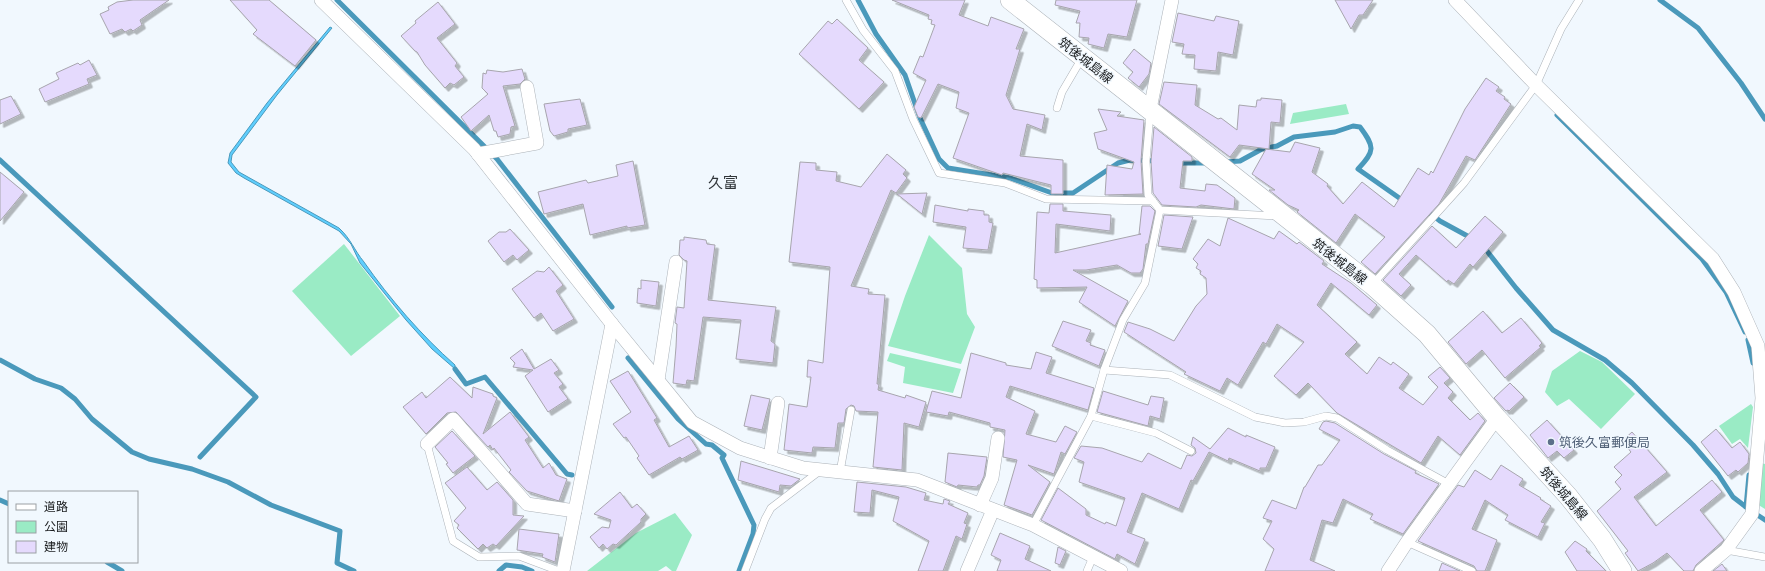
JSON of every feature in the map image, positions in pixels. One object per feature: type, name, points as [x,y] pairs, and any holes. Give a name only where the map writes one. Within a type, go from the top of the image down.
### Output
[{"type":"street","points":[[321,0],[478,154],[612,324],[692,422],[740,448],[803,468],[918,480],[1033,525],[1121,571]]},
{"type":"street","name":"筑後城島線","points":[[1010,0],[1372,285],[1426,334],[1497,418],[1568,496],[1602,539],[1617,569]]},
{"type":"street","points":[[1150,109],[1172,0]]},
{"type":"street","points":[[1455,0],[1536,85],[1713,259],[1734,292],[1758,346],[1762,398],[1752,514],[1726,550],[1701,571]]},
{"type":"street","points":[[478,154],[537,143],[528,87]]},
{"type":"street","points":[[658,380],[676,262]]},
{"type":"street","points":[[563,571],[612,324]]},
{"type":"street","points":[[770,458],[778,403]]},
{"type":"street","points":[[1388,571],[1406,542],[1497,418]]},
{"type":"street","points":[[427,444],[453,420],[527,504],[575,511]]},
{"type":"street","points":[[980,505],[992,478],[998,438]]},
{"type":"street","points":[[967,571],[993,510]]},
{"type":"lane","points":[[846,0],[863,30],[895,71],[913,119],[939,173],[1005,184],[1046,199],[1153,201]]},
{"type":"lane","points":[[1372,285],[1464,184],[1536,85],[1561,29],[1579,0]]},
{"type":"lane","points":[[1057,108],[1062,92],[1082,57]]},
{"type":"lane","points":[[1150,109],[1146,161],[1148,195],[1160,210],[1284,217]]},
{"type":"lane","points":[[1033,525],[1091,416],[1104,370],[1122,320],[1145,283],[1160,210]]},
{"type":"lane","points":[[1104,370],[1170,374],[1255,417],[1286,423],[1304,422],[1326,416],[1337,418],[1387,450],[1448,484]]},
{"type":"lane","points":[[840,472],[851,410]]},
{"type":"lane","points":[[1091,416],[1156,433],[1191,451]]},
{"type":"lane","points":[[427,444],[453,541],[479,557],[519,556],[559,571]]},
{"type":"lane","points":[[745,571],[765,519],[771,508],[821,470]]},
{"type":"lane","points":[[1406,542],[1472,571]]},
{"type":"lane","points":[[1726,550],[1765,557]]},
{"type":"lane","points":[[1087,571],[1093,557]]},
{"type":"green space","points":[[1346,104],[1349,114],[1290,124],[1293,113]]},
{"type":"green space","points":[[929,235],[962,268],[967,314],[975,327],[961,364],[888,346],[905,296]]},
{"type":"green space","points":[[344,244],[400,316],[351,356],[292,291]]},
{"type":"green space","points":[[1580,351],[1602,362],[1635,394],[1601,429],[1569,399],[1557,406],[1545,392],[1552,371]]},
{"type":"green space","points":[[890,353],[961,369],[953,393],[903,383],[905,367],[887,361]]},
{"type":"green space","points":[[1751,404],[1753,407],[1748,448],[1740,439],[1732,444],[1719,426]]},
{"type":"green space","points":[[1761,463],[1765,464],[1765,509],[1757,504]]},
{"type":"green space","points":[[675,513],[692,535],[676,571],[672,571],[666,566],[658,571],[587,571],[636,533]]},
{"type":"water","points":[[330,27],[332,28],[277,95],[232,155],[231,162],[239,172],[339,228],[347,236],[361,258],[395,303],[430,342],[455,365],[455,369],[432,349],[406,320],[360,263],[351,244],[339,231],[244,178],[236,173],[228,163],[230,153],[267,103]]},
{"type":"building","points":[[133,0],[169,0],[140,20],[142,25],[133,31],[131,29],[125,32],[122,29],[110,34],[100,14],[109,10],[108,7],[117,2]]},
{"type":"building","points":[[230,0],[269,0],[316,40],[295,66],[253,34],[257,30]]},
{"type":"building","points":[[892,0],[965,0],[959,15],[988,26],[991,17],[1024,29],[1016,49],[1020,49],[1006,95],[1013,109],[1045,115],[1042,130],[1027,124],[1020,156],[1063,160],[1063,194],[1051,194],[1051,185],[1003,173],[1002,175],[953,158],[969,113],[956,108],[959,92],[938,84],[921,118],[918,117],[914,107],[926,80],[913,73],[920,56],[923,57],[935,25],[931,24],[932,20],[928,19],[929,15]]},
{"type":"building","points":[[1056,0],[1137,0],[1127,37],[1108,34],[1104,48],[1088,44],[1089,38],[1079,37],[1080,23],[1076,23],[1080,11],[1055,5]]},
{"type":"building","points":[[1335,0],[1373,0],[1363,15],[1359,15],[1351,29]]},
{"type":"building","points":[[438,2],[455,24],[437,38],[457,63],[455,66],[464,77],[454,85],[450,83],[445,88],[425,65],[417,52],[401,36],[416,23],[415,21]]},
{"type":"building","points":[[1178,13],[1214,21],[1216,16],[1239,21],[1233,55],[1218,52],[1216,71],[1194,69],[1195,55],[1182,54],[1184,44],[1172,42]]},
{"type":"building","points":[[837,19],[868,48],[859,60],[884,82],[859,109],[799,54],[828,21],[832,24]]},
{"type":"building","points":[[1134,49],[1151,63],[1149,74],[1139,87],[1128,78],[1133,72],[1123,63]]},
{"type":"building","points":[[89,60],[97,75],[87,79],[89,84],[45,102],[39,89],[59,79],[56,73],[78,63],[80,65]]},
{"type":"building","points":[[522,69],[525,79],[520,84],[503,86],[515,126],[511,127],[510,134],[498,137],[496,131],[494,131],[489,115],[471,131],[461,117],[488,94],[482,88],[483,73],[486,74],[487,70],[503,72]]},
{"type":"building","points":[[1486,78],[1499,87],[1496,91],[1505,97],[1504,99],[1511,104],[1475,160],[1466,156],[1439,204],[1375,274],[1361,262],[1385,237],[1355,214],[1336,243],[1297,212],[1299,210],[1288,205],[1269,190],[1275,190],[1252,174],[1266,149],[1290,152],[1295,142],[1320,148],[1312,172],[1328,184],[1327,186],[1343,204],[1362,182],[1394,207],[1418,168],[1429,175],[1431,171],[1433,173],[1465,109]]},
{"type":"building","points":[[1164,82],[1197,85],[1195,105],[1218,119],[1221,118],[1237,130],[1239,105],[1256,107],[1257,100],[1261,100],[1261,98],[1282,100],[1280,123],[1271,122],[1269,149],[1239,145],[1230,157],[1159,104]]},
{"type":"building","points":[[11,96],[21,114],[0,124],[0,100]]},
{"type":"building","points":[[580,99],[587,125],[568,129],[568,132],[554,136],[550,131],[544,104]]},
{"type":"building","points":[[1098,109],[1121,112],[1117,116],[1144,120],[1141,161],[1143,194],[1105,195],[1107,165],[1132,169],[1134,162],[1098,149],[1094,133],[1107,130]]},
{"type":"building","points":[[1154,127],[1192,157],[1192,161],[1183,161],[1180,188],[1205,191],[1206,184],[1217,185],[1235,198],[1234,209],[1201,205],[1196,207],[1162,205],[1153,193],[1151,161]]},
{"type":"building","points":[[887,154],[906,170],[903,174],[907,178],[896,193],[891,190],[851,286],[869,289],[868,294],[885,295],[877,384],[879,384],[878,390],[905,398],[906,395],[926,402],[919,427],[904,423],[902,470],[873,467],[878,412],[856,411],[854,406],[851,405],[846,409],[844,423],[838,423],[835,448],[813,447],[812,453],[784,450],[789,404],[807,407],[811,377],[807,377],[808,360],[823,363],[830,267],[789,262],[800,162],[816,163],[816,170],[837,172],[836,181],[861,187]]},
{"type":"building","points":[[633,161],[645,225],[627,228],[627,226],[590,235],[583,204],[544,214],[538,192],[586,180],[588,183],[618,176],[616,165]]},
{"type":"building","points":[[0,172],[24,192],[0,221]]},
{"type":"building","points":[[927,193],[922,214],[897,194]]},
{"type":"building","points":[[1050,204],[1063,204],[1063,211],[1111,215],[1110,231],[1056,224],[1055,253],[1141,234],[1139,234],[1142,206],[1150,206],[1155,211],[1148,244],[1146,244],[1143,269],[1140,273],[1131,273],[1117,265],[1086,270],[1073,270],[1128,301],[1115,326],[1079,302],[1087,287],[1037,288],[1037,280],[1034,279],[1037,212],[1049,213]]},
{"type":"building","points":[[935,205],[968,211],[968,209],[984,211],[984,215],[989,215],[989,222],[993,223],[988,250],[963,248],[966,227],[933,222]]},
{"type":"building","points":[[1164,215],[1193,217],[1182,249],[1158,246]]},
{"type":"building","points":[[1485,216],[1503,232],[1473,267],[1470,264],[1454,284],[1448,280],[1447,282],[1416,255],[1399,274],[1411,285],[1401,296],[1383,280],[1432,226],[1456,248]]},
{"type":"building","points":[[1228,218],[1274,239],[1279,231],[1297,244],[1299,242],[1324,261],[1322,264],[1351,283],[1377,305],[1369,315],[1331,283],[1317,305],[1357,342],[1345,354],[1367,374],[1379,357],[1391,365],[1393,362],[1409,374],[1399,388],[1423,405],[1438,387],[1428,377],[1440,367],[1450,378],[1444,383],[1453,392],[1448,398],[1470,420],[1478,413],[1485,421],[1460,455],[1438,436],[1421,463],[1337,413],[1308,383],[1296,395],[1274,376],[1304,342],[1277,324],[1266,344],[1263,342],[1238,385],[1227,378],[1220,391],[1184,374],[1186,372],[1124,332],[1128,322],[1150,329],[1174,341],[1196,306],[1207,294],[1206,278],[1200,274],[1201,271],[1196,268],[1198,264],[1193,259],[1208,239],[1220,246]]},
{"type":"building","points":[[510,229],[529,250],[517,260],[513,255],[504,262],[488,241],[499,232],[506,232]]},
{"type":"building","points":[[684,237],[706,240],[707,244],[715,245],[708,300],[776,307],[771,341],[775,344],[773,363],[736,359],[741,320],[703,317],[694,381],[687,380],[686,385],[673,383],[677,307],[684,308],[687,261],[679,255],[680,240],[684,240]]},
{"type":"building","points":[[549,267],[563,285],[556,291],[574,319],[553,331],[541,313],[534,318],[512,289],[537,271],[544,272]]},
{"type":"building","points":[[641,280],[659,282],[656,306],[637,303],[638,288],[641,289]]},
{"type":"building","points":[[1483,311],[1502,333],[1521,318],[1542,343],[1539,346],[1541,347],[1505,378],[1482,350],[1466,364],[1448,342]]},
{"type":"building","points":[[1063,321],[1091,330],[1086,341],[1091,343],[1090,345],[1105,350],[1099,366],[1052,346]]},
{"type":"building","points":[[522,349],[534,369],[551,359],[559,370],[554,373],[563,384],[559,387],[568,399],[548,412],[525,376],[533,370],[513,367],[515,363],[510,358]]},
{"type":"building","points":[[1036,352],[1052,357],[1046,373],[1094,388],[1088,410],[1010,386],[1006,397],[1035,411],[1026,434],[1056,442],[1065,426],[1077,432],[1065,454],[1061,452],[1054,474],[1028,465],[1050,482],[1032,515],[1004,505],[1017,460],[1003,457],[1005,430],[990,427],[990,423],[949,412],[948,416],[926,412],[932,391],[961,398],[971,353],[1006,363],[1006,365],[1031,369]]},
{"type":"building","points":[[628,371],[657,418],[654,420],[669,447],[689,436],[698,450],[682,459],[680,457],[649,475],[637,458],[639,456],[626,437],[624,438],[613,424],[631,412],[610,381]]},
{"type":"building","points":[[450,377],[472,398],[473,387],[493,394],[493,396],[497,398],[483,434],[510,412],[529,437],[525,440],[543,468],[549,463],[556,475],[567,479],[559,501],[527,491],[509,472],[511,470],[494,448],[493,450],[490,445],[488,447],[456,412],[447,413],[426,434],[403,407],[422,392],[426,398]]},
{"type":"building","points":[[1510,383],[1524,397],[1509,411],[1506,411],[1494,398]]},
{"type":"building","points":[[1103,391],[1148,405],[1151,396],[1164,398],[1160,419],[1150,416],[1148,426],[1097,412]]},
{"type":"building","points":[[751,395],[770,399],[762,430],[744,426]]},
{"type":"building","name":"筑後久富郵便局","points":[[1547,420],[1574,450],[1564,458],[1557,451],[1548,458],[1530,435]]},
{"type":"building","points":[[1326,421],[1335,423],[1384,454],[1416,471],[1415,473],[1439,484],[1403,534],[1370,519],[1373,514],[1343,499],[1333,523],[1322,520],[1310,560],[1335,571],[1265,571],[1274,549],[1263,539],[1272,521],[1263,518],[1272,500],[1296,509],[1304,487],[1318,465],[1322,465],[1340,440],[1319,429],[1323,422]]},
{"type":"building","points":[[1228,428],[1246,437],[1246,435],[1275,447],[1266,468],[1260,468],[1260,471],[1229,458],[1228,461],[1209,452],[1193,481],[1191,480],[1179,509],[1142,493],[1127,532],[1145,539],[1135,564],[1117,554],[1115,559],[1041,520],[1058,488],[1086,509],[1086,515],[1105,524],[1106,522],[1116,526],[1125,498],[1079,482],[1084,462],[1074,458],[1081,446],[1102,448],[1142,462],[1148,453],[1181,469],[1187,455],[1192,456],[1196,453],[1195,448],[1191,445],[1193,437],[1210,449]]},
{"type":"building","points":[[1716,429],[1732,448],[1740,442],[1749,454],[1748,463],[1738,472],[1736,470],[1728,476],[1701,442]]},
{"type":"building","points":[[452,431],[475,456],[453,473],[446,464],[448,463],[435,447]]},
{"type":"building","points":[[1632,432],[1667,472],[1634,497],[1656,526],[1712,480],[1722,492],[1700,510],[1724,540],[1696,565],[1693,571],[1684,571],[1667,553],[1638,571],[1625,553],[1628,551],[1597,511],[1621,489],[1615,482],[1622,475],[1614,467],[1631,452],[1622,441]]},
{"type":"building","points":[[948,453],[987,457],[984,476],[980,485],[977,487],[958,485],[957,487],[945,482]]},
{"type":"building","points":[[741,461],[800,479],[791,486],[780,485],[779,492],[738,480]]},
{"type":"building","points":[[1501,465],[1523,479],[1519,485],[1541,498],[1540,499],[1551,506],[1541,522],[1545,523],[1538,537],[1505,520],[1508,515],[1485,500],[1472,529],[1497,540],[1485,571],[1477,571],[1474,566],[1418,541],[1458,485],[1464,487],[1475,470],[1491,480]]},
{"type":"building","points":[[467,467],[487,490],[497,482],[513,500],[513,515],[524,516],[496,546],[493,544],[487,548],[483,544],[478,549],[457,528],[459,525],[454,521],[466,508],[445,483]]},
{"type":"building","points":[[857,482],[906,487],[926,493],[924,500],[943,504],[944,499],[950,501],[948,504],[968,513],[964,523],[967,524],[962,539],[956,536],[943,571],[918,571],[929,541],[893,521],[899,497],[872,490],[870,513],[854,512]]},
{"type":"building","points":[[620,492],[632,508],[637,504],[646,514],[641,519],[641,522],[616,545],[613,544],[607,549],[603,544],[599,548],[590,537],[602,527],[609,528],[611,520],[594,514]]},
{"type":"building","points":[[519,529],[559,534],[555,562],[542,557],[543,554],[517,550]]},
{"type":"building","points":[[1000,533],[1030,546],[1025,559],[1051,571],[997,571],[1001,560],[991,555]]},
{"type":"building","points":[[1575,541],[1587,549],[1586,551],[1606,571],[1577,571],[1565,552]]},
{"type":"building","points":[[1058,547],[1066,551],[1060,565],[1055,563]]},
{"type":"building","points":[[1442,563],[1460,571],[1439,571]]},
{"type":"building","points":[[1722,564],[1727,571],[1713,571]]},
{"type":"waterway","points":[[337,0],[497,159],[612,307]]},
{"type":"waterway","points":[[858,0],[876,34],[905,75],[920,118],[939,159],[948,168],[1010,178],[1052,193],[1073,193],[1118,163],[1130,160],[1157,161]]},
{"type":"waterway","points":[[1660,0],[1698,28],[1741,83],[1765,119]]},
{"type":"waterway","points":[[1557,115],[1702,259],[1726,292],[1745,332]]},
{"type":"waterway","points":[[1225,162],[1240,161],[1262,149],[1277,146],[1294,137],[1335,132],[1353,126],[1360,127],[1368,139],[1371,149],[1368,158],[1358,169],[1405,202]]},
{"type":"waterway","points":[[0,160],[256,397],[200,457]]},
{"type":"waterway","points":[[1177,163],[1209,163]]},
{"type":"waterway","points":[[1426,210],[1440,221],[1473,239]]},
{"type":"waterway","points":[[1483,246],[1516,288],[1553,330],[1605,360],[1632,383],[1693,445],[1718,474],[1733,497],[1746,507]]},
{"type":"waterway","points":[[1748,340],[1753,363]]},
{"type":"waterway","points":[[628,358],[678,419],[706,444],[712,445],[724,455],[722,458],[754,525],[753,534],[739,571]]},
{"type":"waterway","points":[[0,360],[35,379],[61,388],[75,399],[92,419],[132,452],[149,459],[192,469],[228,482],[271,505],[340,531],[337,563],[354,571]]},
{"type":"waterway","points":[[455,369],[466,384],[485,377],[567,474],[572,475]]},
{"type":"waterway","points":[[1746,507],[1749,475]]},
{"type":"waterway","points":[[0,500],[8,504]]},
{"type":"waterway","points":[[1759,516],[1765,520]]},
{"type":"waterway","points":[[109,563],[122,571]]},
{"type":"waterway","points":[[499,571],[506,565],[522,567],[532,571]]},
{"type":"place","name":"筑後久富郵便局","points":[[1551,442]]},
{"type":"district","name":"久富","points":[[723,182]]}]
